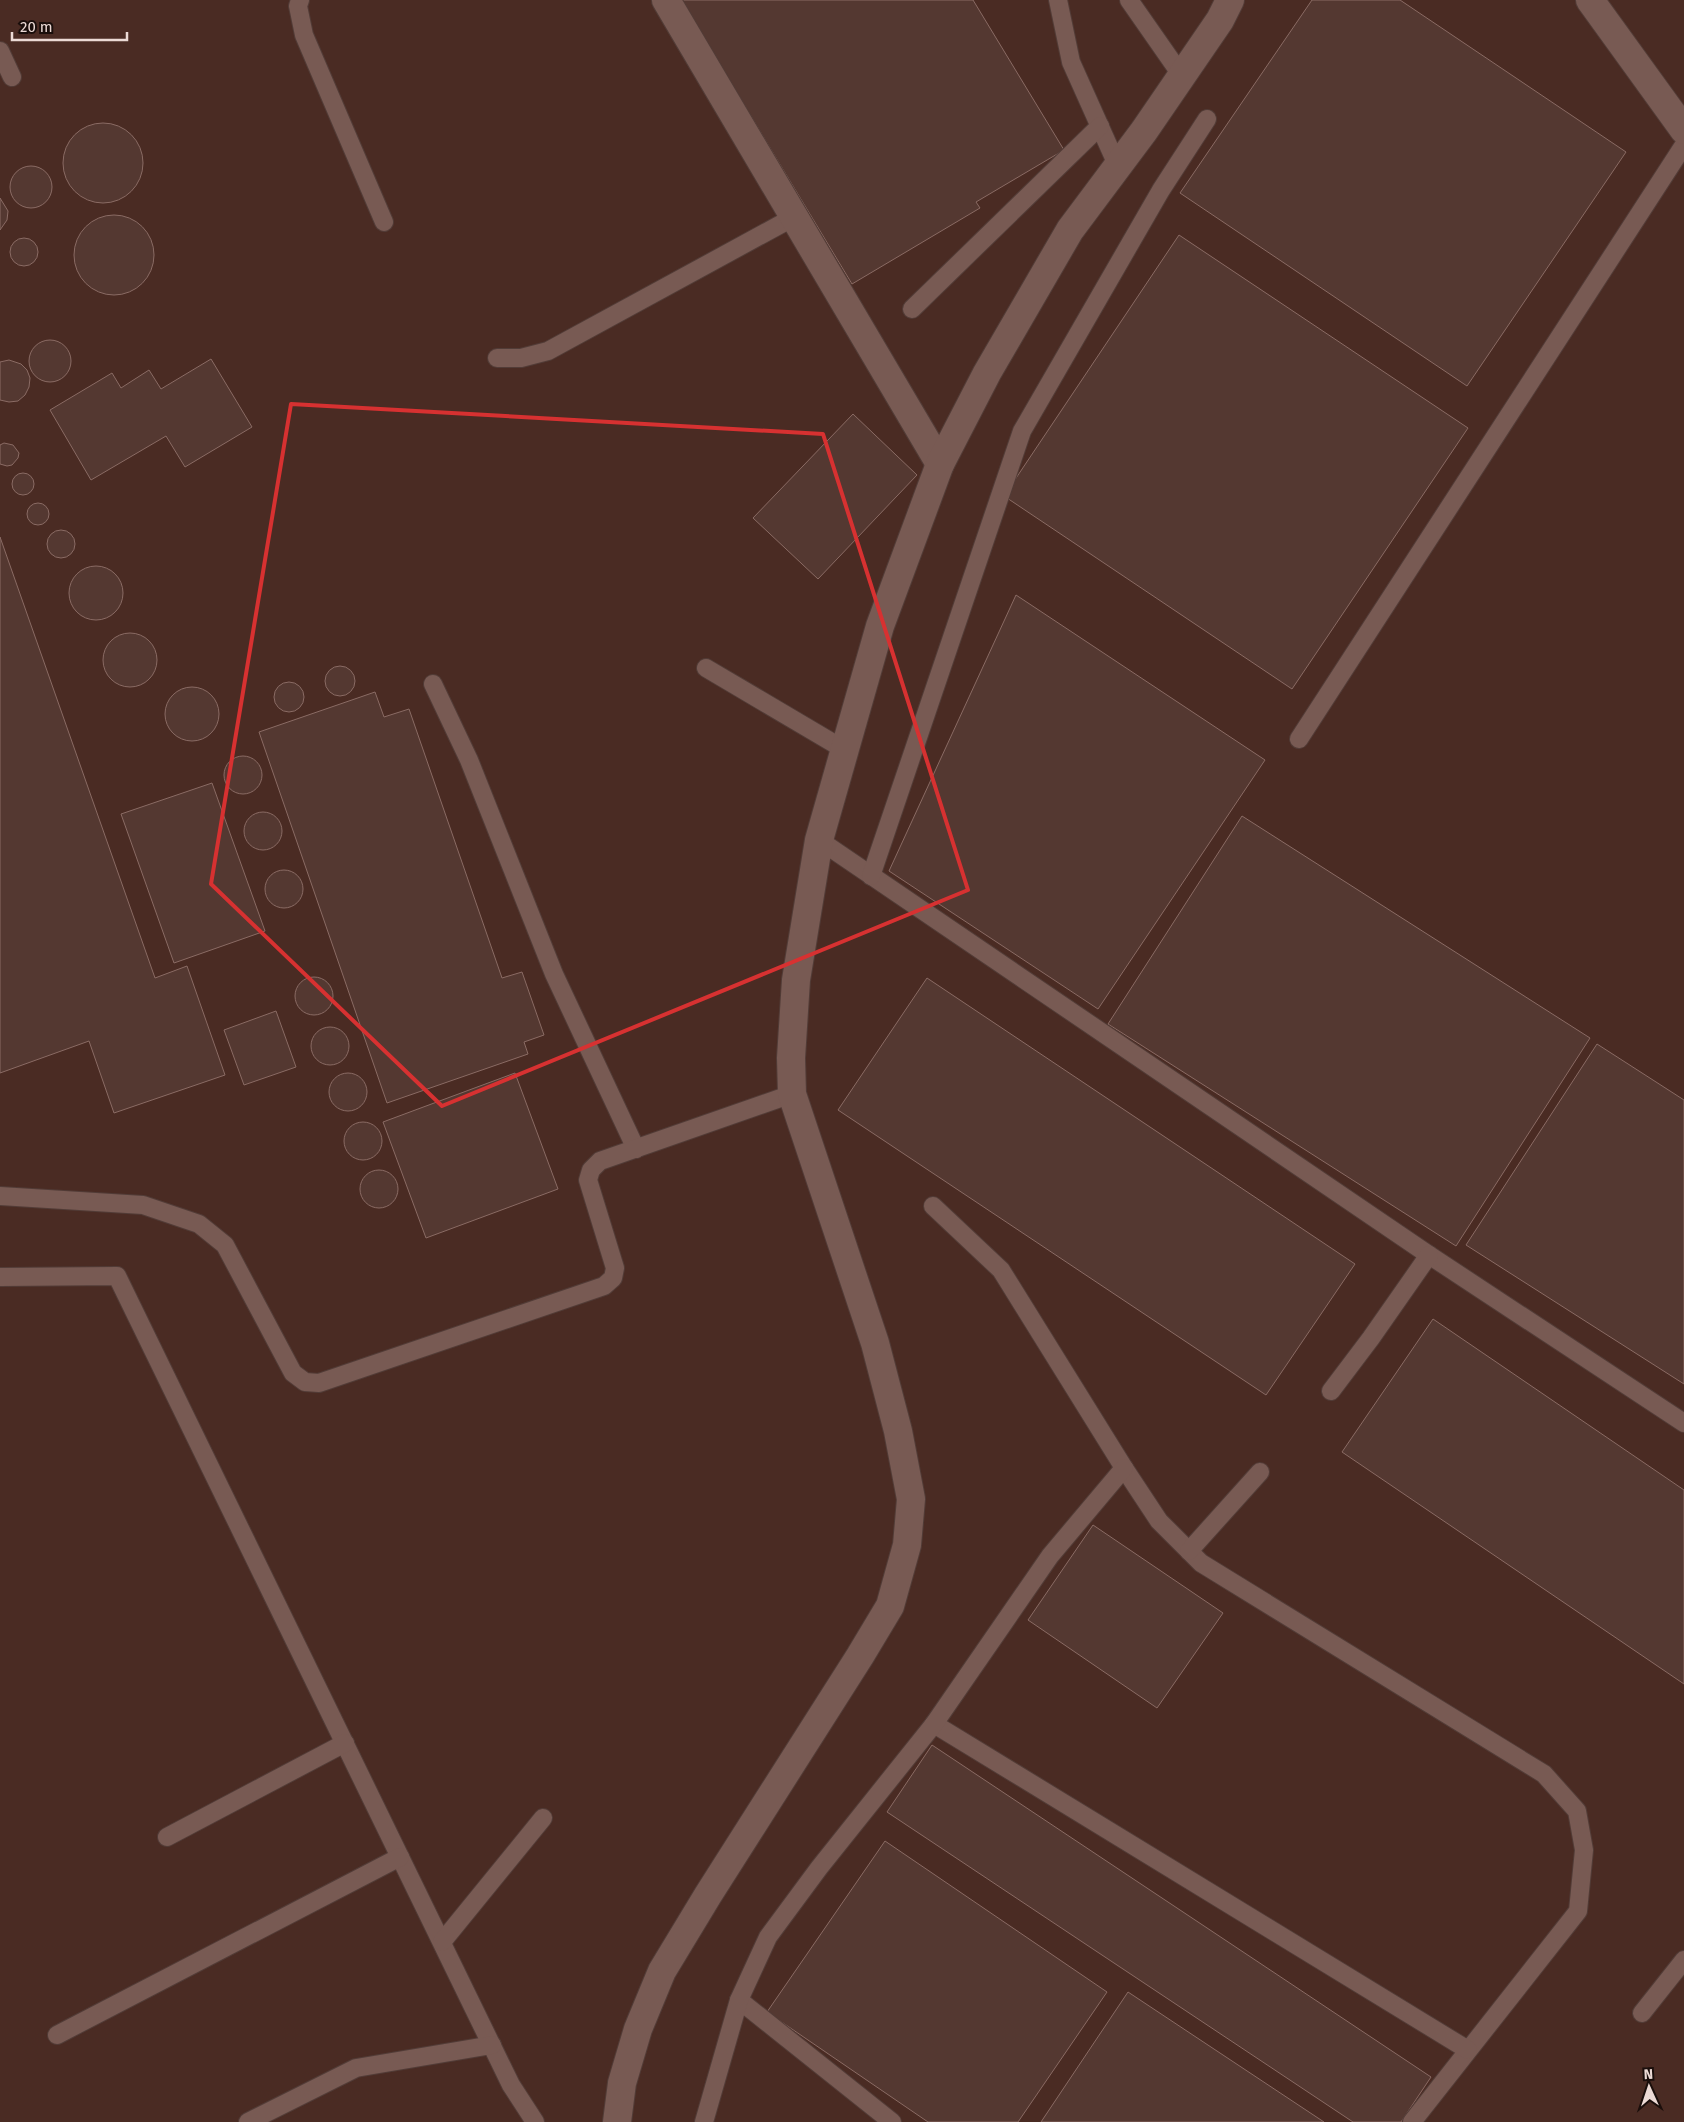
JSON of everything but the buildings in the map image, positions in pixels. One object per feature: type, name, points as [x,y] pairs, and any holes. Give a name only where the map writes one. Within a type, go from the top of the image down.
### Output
[{"type":"street","points":[[666,0],[940,464]]},
{"type":"street","points":[[616,2122],[622,2083],[638,2029],[662,1971],[890,1606],[907,1545],[911,1499],[898,1431],[874,1343],[792,1094],[791,1058],[796,980],[819,840],[880,626],[940,464],[987,373],[1070,230],[1118,167],[1182,76],[1220,20],[1230,0]]},
{"type":"street","points":[[1590,0],[1684,130]]},
{"type":"lane","points":[[300,0],[298,6],[304,35],[384,222]]},
{"type":"lane","points":[[1058,0],[1071,62],[1118,167]]},
{"type":"lane","points":[[1129,0],[1182,76]]},
{"type":"lane","points":[[0,51],[12,77]]},
{"type":"lane","points":[[871,876],[1022,431],[1161,190],[1207,119]]},
{"type":"lane","points":[[912,309],[1100,126]]},
{"type":"lane","points":[[1299,739],[1684,145]]},
{"type":"lane","points":[[496,358],[521,358],[548,350],[794,218]]},
{"type":"lane","points":[[706,668],[845,750]]},
{"type":"lane","points":[[434,684],[469,760],[554,974],[636,1149]]},
{"type":"lane","points":[[819,840],[1429,1255],[1684,1423]]},
{"type":"lane","points":[[0,1196],[143,1204],[199,1224],[225,1245],[293,1373],[305,1382],[319,1383],[604,1286],[613,1278],[615,1268],[588,1180],[591,1170],[600,1162],[792,1094]]},
{"type":"lane","points":[[933,1206],[1001,1270],[1159,1521],[1189,1552],[1209,1568],[1544,1774],[1577,1811],[1584,1850],[1578,1911],[1412,2122]]},
{"type":"lane","points":[[1331,1392],[1429,1255]]},
{"type":"lane","points":[[0,1277],[117,1276],[511,2085],[535,2122]]},
{"type":"lane","points":[[704,2122],[739,2000],[768,1937],[819,1868],[934,1724],[1050,1556],[1124,1468]]},
{"type":"lane","points":[[1189,1552],[1260,1472]]},
{"type":"lane","points":[[934,1724],[1468,2050]]},
{"type":"lane","points":[[167,1837],[345,1743]]},
{"type":"lane","points":[[442,1942],[543,1818]]},
{"type":"lane","points":[[57,2035],[400,1857]]},
{"type":"lane","points":[[1642,2013],[1684,1960]]},
{"type":"lane","points":[[739,2000],[892,2122]]},
{"type":"lane","points":[[248,2122],[356,2068],[492,2045]]},
{"type":"highlighted area","points":[[291,404],[823,434],[968,890],[442,1106],[211,884]]},
{"type":"shaded area","points":[[0,0],[1684,0],[1684,2122],[0,2122]]}]
